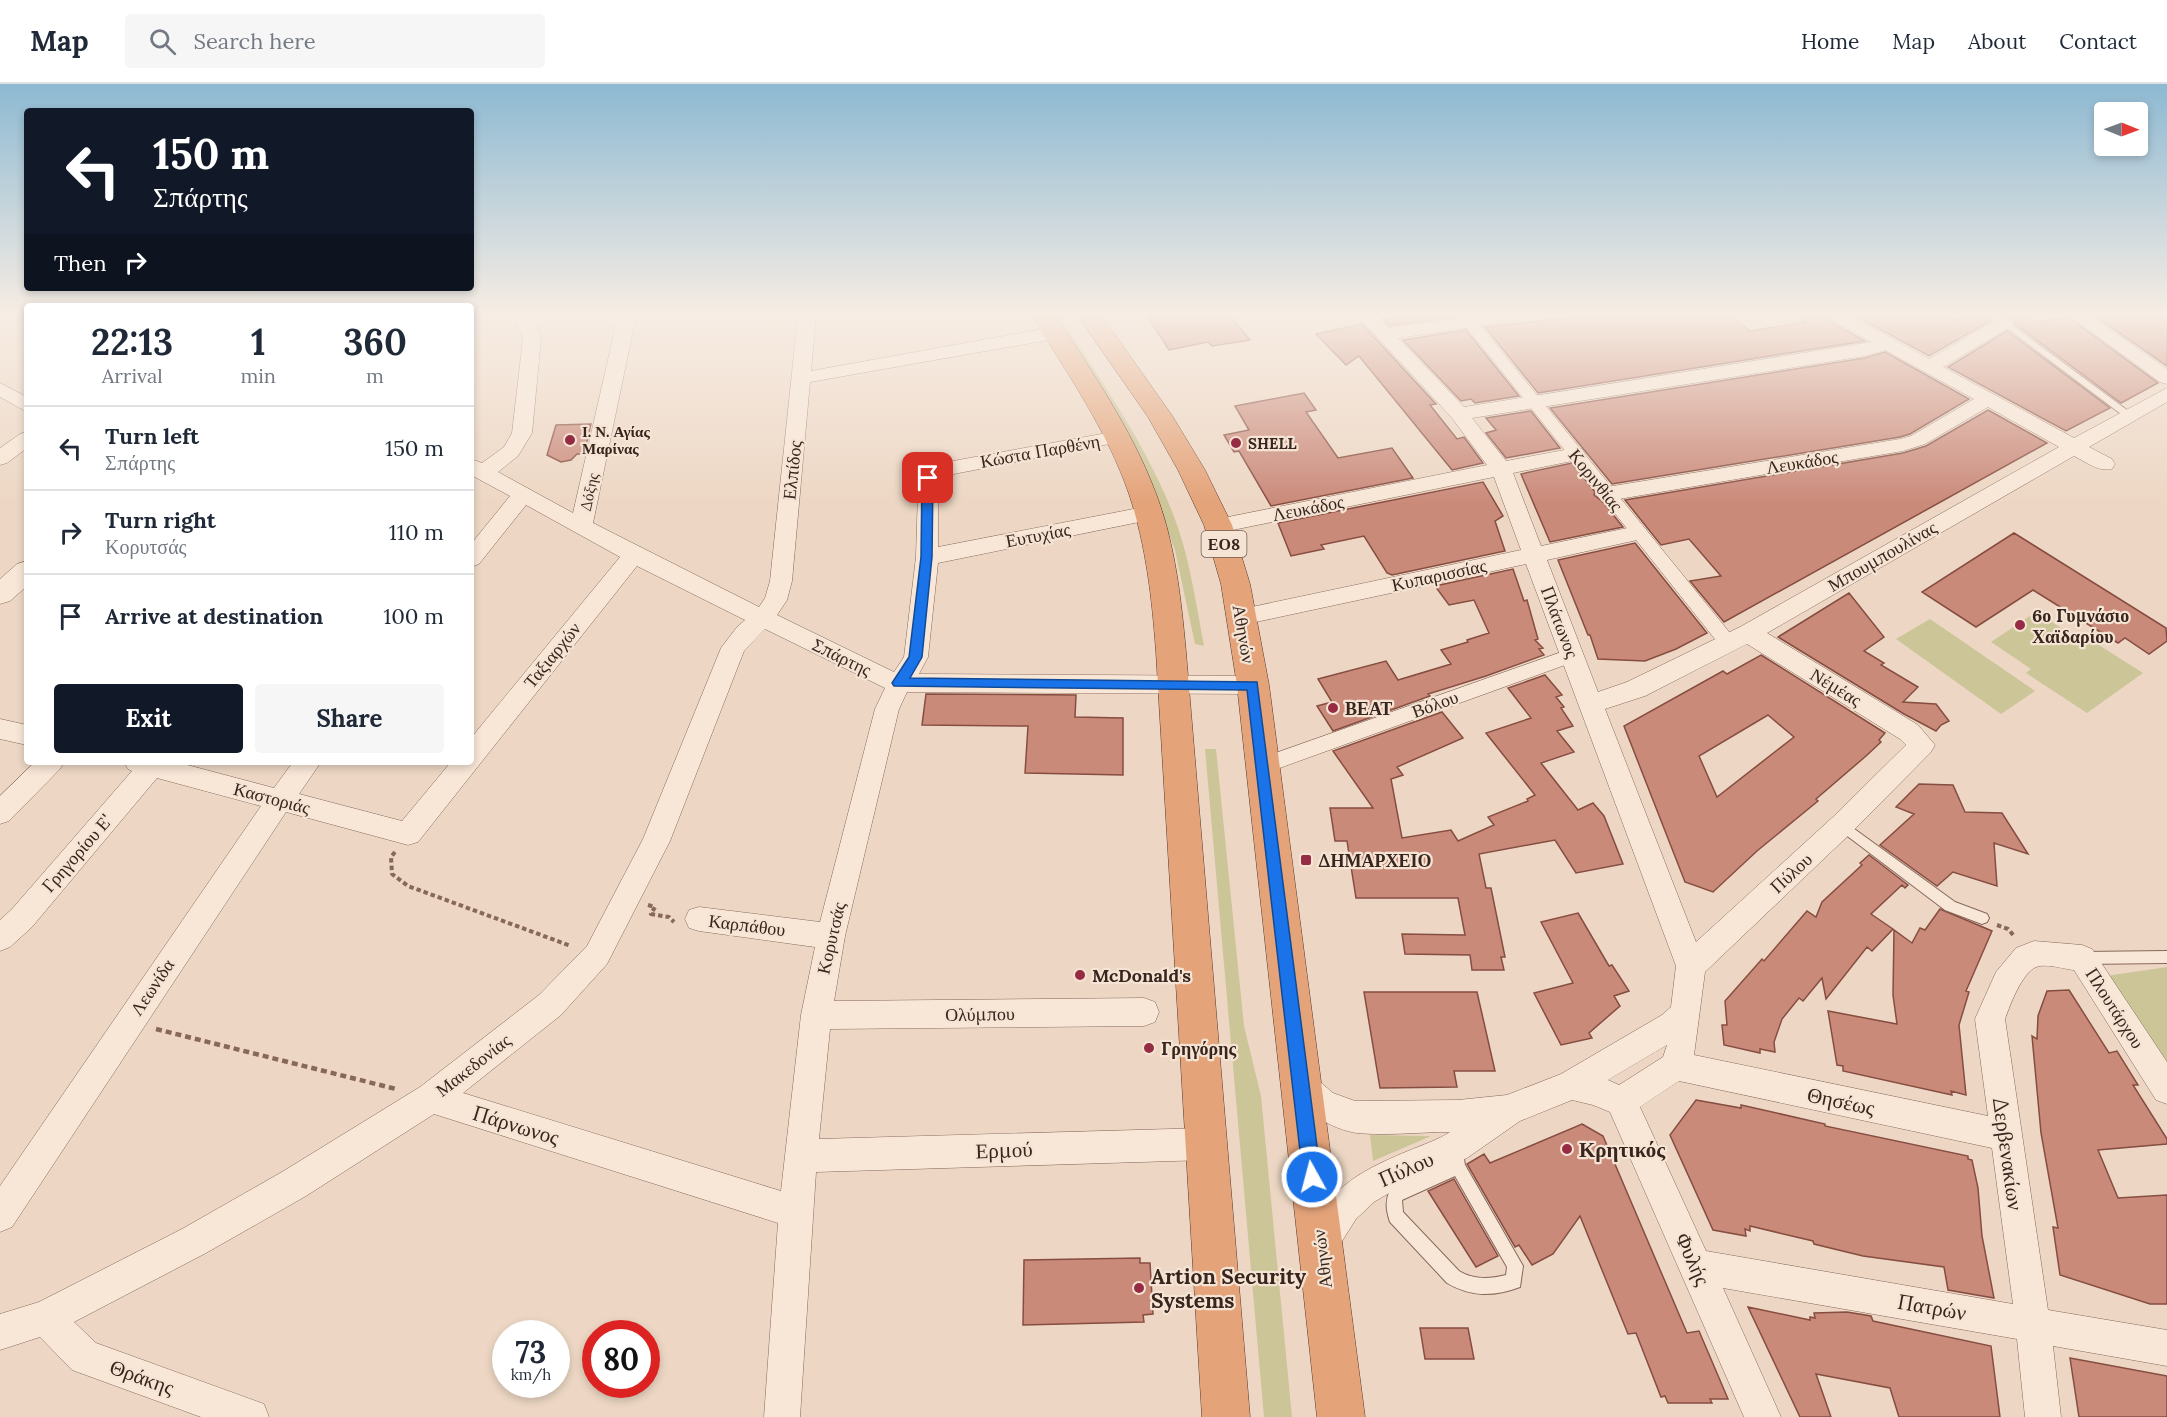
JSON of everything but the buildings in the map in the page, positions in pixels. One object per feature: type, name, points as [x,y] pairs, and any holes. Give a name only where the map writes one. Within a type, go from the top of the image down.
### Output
[{"type":"highway","points":[[1082,378],[1118,437],[1134,472],[1149,513],[1166,597],[1226,1417]]},
{"type":"highway","name":"Αθηνών","points":[[1134,378],[1184,453],[1218,526],[1228,556],[1242,617],[1253,685],[1341,1417]]},
{"type":"street","points":[[476,469],[509,456],[518,445],[522,433],[528,378]]},
{"type":"street","name":"Δόξης","points":[[581,527],[613,378]]},
{"type":"street","name":"Ελπίδος","points":[[763,618],[776,600],[781,581],[802,378]]},
{"type":"street","name":"Πλάτωνος","points":[[1426,378],[1459,414],[1500,469],[1691,966]]},
{"type":"street","name":"Κορινθίας","points":[[1515,378],[1637,533],[1738,638]]},
{"type":"street","points":[[1459,414],[1681,378]]},
{"type":"street","points":[[1949,378],[2105,464]]},
{"type":"street","points":[[0,389],[24,404]]},
{"type":"street","name":"Μπουμπουλίνας","points":[[1591,704],[1636,689],[1738,638],[2167,394]]},
{"type":"street","name":"Λευκάδος","points":[[1607,494],[1903,445],[1918,440],[1987,400]]},
{"type":"street","name":"Κώστα Παρθένη","points":[[927,472],[1118,437]]},
{"type":"street","points":[[0,458],[24,440]]},
{"type":"street","name":"Λευκάδος","points":[[1218,526],[1575,454]]},
{"type":"street","name":"Σπάρτης","points":[[476,469],[634,555],[884,678],[899,683],[1253,685]]},
{"type":"street","name":"Κορυτσάς","points":[[782,1417],[795,1212],[816,1015],[831,936],[887,709],[899,683],[916,657],[927,557],[929,492],[927,472]]},
{"type":"street","points":[[474,555],[524,494]]},
{"type":"street","name":"Ευτυχίας","points":[[927,557],[1149,513]]},
{"type":"street","name":"Κυπαρισσίας","points":[[1242,617],[1637,533]]},
{"type":"street","name":"Ταξιαρχών","points":[[474,752],[634,555]]},
{"type":"street","points":[[0,594],[24,574]]},
{"type":"street","name":"Μακεδονίας","points":[[0,1332],[45,1318],[194,1241],[294,1184],[431,1098],[550,1005],[597,955],[656,841],[733,648],[745,633],[763,618]]},
{"type":"street","name":"Νέμέας","points":[[1738,638],[1909,732],[1922,745]]},
{"type":"street","name":"Βόλου","points":[[1263,766],[1573,655]]},
{"type":"street","points":[[0,729],[24,734]]},
{"type":"street","name":"Πύλου","points":[[1691,966],[1842,825],[1922,745]]},
{"type":"street","points":[[0,813],[48,765]]},
{"type":"street","name":"Γρηγορίου Ε'","points":[[0,938],[22,918],[143,765]]},
{"type":"street","name":"Καστοριάς","points":[[148,765],[408,834]]},
{"type":"street","name":"Λεωνίδα","points":[[0,1215],[279,801],[306,765]]},
{"type":"street","points":[[408,834],[464,765]]},
{"type":"street","name":"Καρπάθου","points":[[699,919],[831,936]]},
{"type":"street","name":"Δερβενακίων","points":[[2043,1417],[2033,1325],[1989,1019],[1999,996],[2018,964],[2033,954],[2082,957]]},
{"type":"street","name":"Πλουτάρχου","points":[[2082,957],[2167,1089]]},
{"type":"street","points":[[1572,1085],[1595,1090],[1621,1101],[1676,1066],[1682,1045],[1691,966]]},
{"type":"street","name":"Ολύμπου","points":[[816,1015],[1144,1012]]},
{"type":"street","name":"Πύλου","points":[[1301,1086],[1322,1104],[1355,1117],[1458,1116],[1509,1110],[1572,1085],[1673,1025],[1686,1013]]},
{"type":"street","name":"Θησέως","points":[[1676,1066],[2005,1136]]},
{"type":"street","name":"Πάρνωνος","points":[[431,1098],[795,1212]]},
{"type":"street","name":"Φυλής","points":[[1621,1101],[1763,1417]]},
{"type":"street","name":"Πύλου","points":[[1320,1246],[1344,1207],[1362,1191],[1384,1176],[1457,1157],[1509,1110]]},
{"type":"street","name":"Ερμού","points":[[802,1156],[1206,1144]]},
{"type":"street","name":"Πατρών","points":[[1696,1266],[2167,1348]]},
{"type":"street","name":"Θράκης","points":[[45,1318],[85,1357],[251,1417]]},
{"type":"lane","points":[[2078,378],[2128,415]]},
{"type":"lane","points":[[1842,825],[1950,906],[1982,918]]},
{"type":"lane","points":[[2082,957],[2166,954]]},
{"type":"lane","points":[[1457,1157],[1515,1266],[1514,1281],[1489,1288],[1474,1288],[1463,1284],[1453,1277],[1396,1216],[1393,1203],[1395,1195],[1457,1157]]},
{"type":"path","points":[[408,834],[391,857],[392,874],[408,886],[597,955]]},
{"type":"path","name":"Καρπάθου","points":[[618,914],[637,918],[644,905],[655,907],[651,914],[669,918],[680,928],[699,919]]},
{"type":"path","points":[[129,1022],[431,1098]]},
{"type":"shaded area","points":[[1086,378],[1100,378],[1131,429],[1162,488],[1185,551],[1204,646],[1195,644],[1175,550],[1160,509]]},
{"type":"shaded area","points":[[2036,612],[2077,638],[2083,635],[2143,673],[2087,713],[2026,673],[2031,669],[1991,642]]},
{"type":"shaded area","points":[[1930,619],[2035,691],[2001,714],[1896,639]]},
{"type":"shaded area","points":[[1205,749],[1216,749],[1244,1026],[1261,1096],[1292,1417],[1264,1417]]},
{"type":"shaded area","points":[[2167,967],[2167,1066],[2106,976]]},
{"type":"shaded area","points":[[1370,1135],[1431,1136],[1373,1161]]},
{"type":"place","name":"Ι. Ν. Αγίας Μαρίνας","points":[[570,440]]},
{"type":"place","name":"SHELL","points":[[1236,443]]},
{"type":"place","name":"6ο Γυμνάσιο Χαϊδαρίου","points":[[2020,625]]},
{"type":"place","name":"ΒΕΑΤ","points":[[1333,708]]},
{"type":"place","name":"ΔΗΜΑΡΧΕΙΟ","points":[[1306,860]]},
{"type":"place","name":"McDonald's","points":[[1080,975]]},
{"type":"place","name":"Γρηγόρης","points":[[1149,1048]]},
{"type":"place","name":"Κρητικός","points":[[1567,1149]]},
{"type":"place","name":"Artion Security Systems","points":[[1139,1288]]},
{"type":"route","points":[[928,478],[927,557],[916,657],[899,683],[1253,685],[1312,1177]]}]
